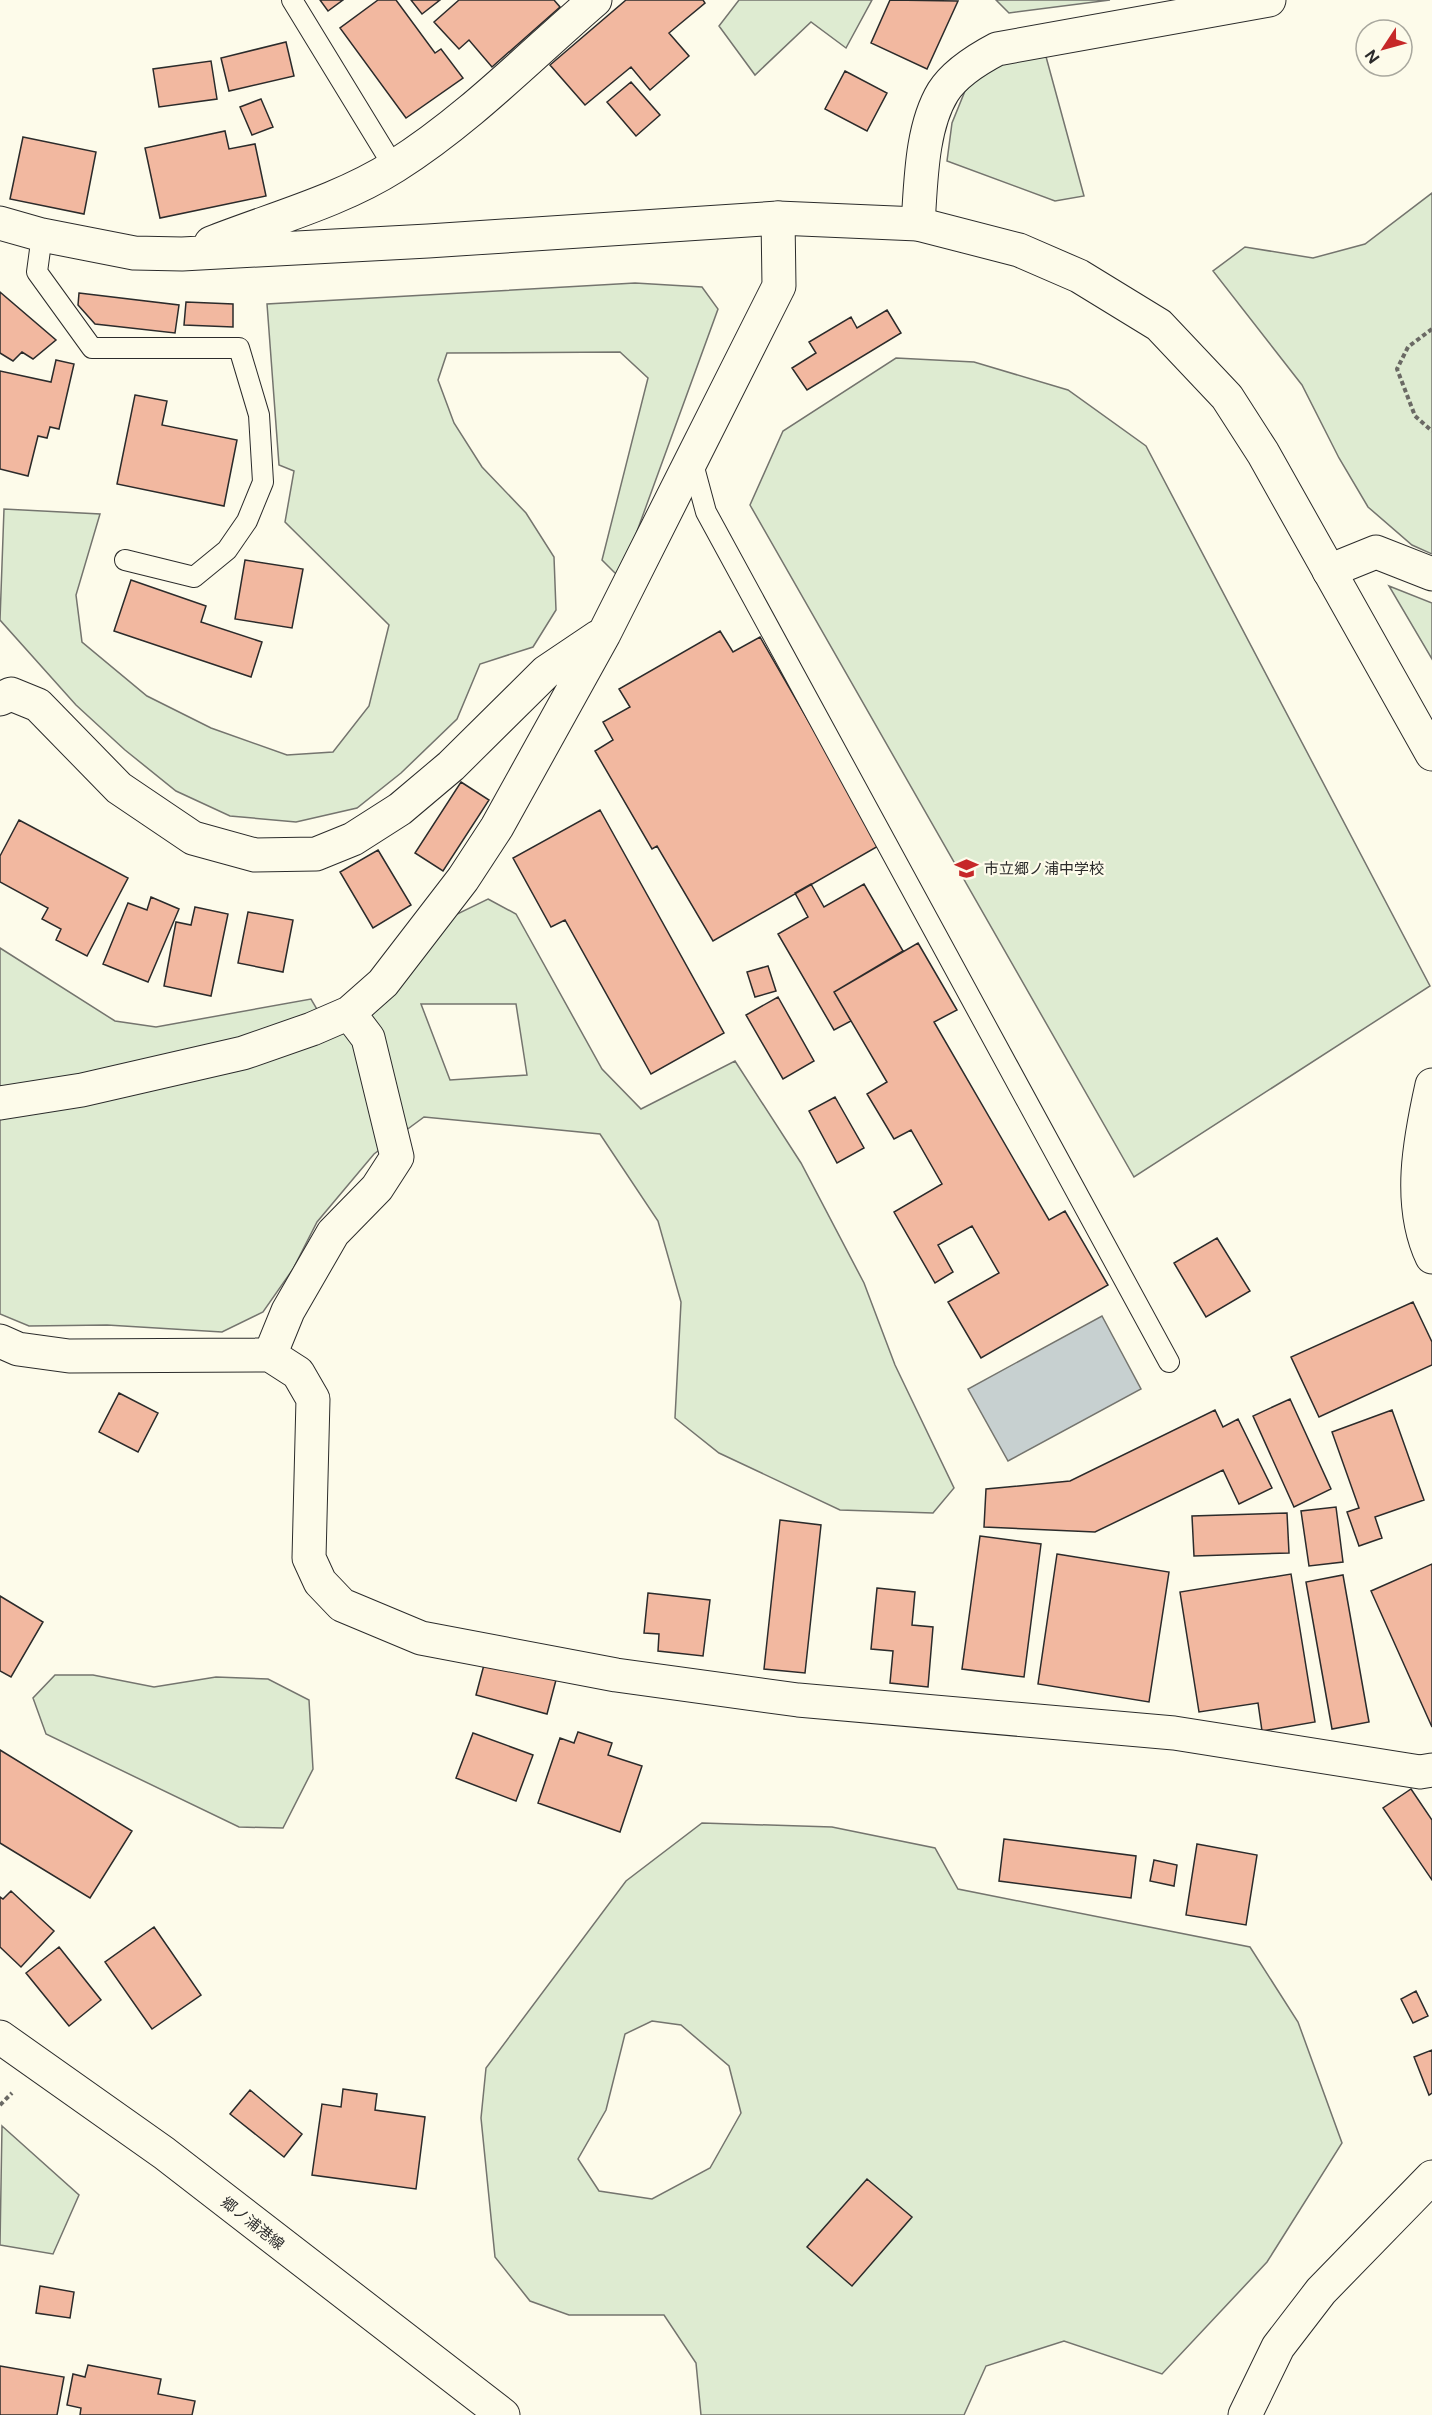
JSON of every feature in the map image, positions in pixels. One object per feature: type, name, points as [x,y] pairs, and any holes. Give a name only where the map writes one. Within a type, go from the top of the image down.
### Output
[{"type":"street","points":[[182,254],[352,189],[394,167],[434,140],[595,0]]},
{"type":"street","points":[[918,224],[924,143],[943,92],[972,63],[997,49],[1269,0]]},
{"type":"street","points":[[0,1103],[82,1090],[243,1053],[312,1029],[349,1013],[383,983],[463,879],[496,827],[604,634],[779,286],[778,218]]},
{"type":"street","points":[[0,223],[42,235],[134,253],[182,254],[778,218],[918,224],[1019,250],[1079,276],[1159,325],[1227,397],[1263,453],[1432,754]]},
{"type":"street","points":[[1329,571],[1376,552],[1432,574]]},
{"type":"street","points":[[0,699],[11,694],[38,705],[119,788],[194,838],[255,855],[316,854],[353,839],[400,809],[451,766],[546,672],[604,634]]},
{"type":"street","points":[[270,1355],[288,1311],[333,1233],[377,1188],[397,1157],[368,1038],[349,1013]]},
{"type":"street","points":[[1432,1085],[1423,1126],[1417,1203],[1432,1257]]},
{"type":"street","points":[[0,1341],[18,1349],[69,1356],[270,1355],[298,1373],[313,1400],[309,1558],[320,1582],[342,1605],[421,1638],[616,1675],[798,1700],[1174,1733],[1420,1772],[1432,1770]]},
{"type":"street","name":"郷ノ浦港線","points":[[0,2037],[164,2153],[502,2415]]},
{"type":"street","points":[[1245,2415],[1278,2347],[1314,2300],[1432,2177]]},
{"type":"lane","points":[[292,0],[394,167]]},
{"type":"lane","points":[[42,235],[37,272],[92,348],[239,348],[259,415],[263,482],[247,521],[226,550],[194,577],[125,560]]},
{"type":"lane","points":[[692,460],[706,512],[1169,1362]]},
{"type":"path","points":[[1432,329],[1408,347],[1397,369],[1415,416],[1432,431]]},
{"type":"green space","points":[[739,0],[872,0],[846,48],[811,22],[755,75],[719,26]]},
{"type":"green space","points":[[996,0],[1110,0],[1009,13]]},
{"type":"green space","points":[[1045,53],[1084,196],[1055,201],[947,161],[952,123],[965,91],[988,66]]},
{"type":"green space","points":[[1432,193],[1432,554],[1412,545],[1368,507],[1339,458],[1302,385],[1213,271],[1245,247],[1313,258],[1365,244]]},
{"type":"green space","points":[[635,283],[702,287],[718,309],[620,578],[602,560],[648,378],[620,352],[447,353],[438,380],[454,423],[482,467],[526,513],[554,557],[556,610],[533,647],[480,664],[457,719],[401,773],[357,808],[296,822],[230,816],[176,791],[125,750],[76,705],[0,620],[4,509],[100,514],[76,595],[82,642],[147,696],[211,728],[287,755],[333,752],[369,706],[389,625],[285,522],[294,471],[279,465],[267,304]]},
{"type":"green space","points":[[896,358],[974,362],[1068,390],[1146,446],[1430,986],[1134,1177],[750,505],[783,431]]},
{"type":"green space","points":[[1389,586],[1432,603],[1432,659]]},
{"type":"green space","points":[[488,899],[516,914],[602,1069],[641,1109],[735,1061],[801,1163],[864,1283],[895,1365],[954,1488],[933,1513],[840,1510],[719,1453],[675,1418],[681,1302],[658,1221],[600,1134],[424,1117],[374,1154],[317,1222],[293,1269],[263,1312],[222,1332],[107,1325],[29,1326],[0,1314],[0,948],[115,1021],[156,1027],[311,999],[332,1035],[453,916]],"holes":[[[421,1004],[516,1004],[527,1075],[450,1080]]]},
{"type":"green space","points":[[55,1675],[93,1675],[154,1687],[216,1677],[268,1679],[309,1700],[313,1769],[283,1828],[239,1827],[46,1734],[33,1698]]},
{"type":"green space","points":[[702,1823],[832,1827],[935,1848],[958,1889],[1250,1947],[1298,2022],[1342,2143],[1267,2262],[1162,2374],[1064,2341],[986,2366],[964,2415],[701,2415],[696,2363],[664,2315],[569,2315],[530,2301],[495,2257],[481,2118],[486,2068],[626,1881]],"holes":[[[652,2021],[681,2025],[729,2066],[741,2113],[710,2168],[652,2199],[599,2191],[578,2159],[606,2110],[625,2034]]]},
{"type":"green space","points":[[2,2126],[79,2195],[53,2254],[0,2245]]},
{"type":"shaded area","points":[[1102,1316],[1141,1389],[1008,1461],[968,1389]]},
{"type":"building","points":[[320,0],[343,0],[328,11]]},
{"type":"building","points":[[378,0],[396,0],[435,53],[441,49],[463,78],[406,118],[340,28]]},
{"type":"building","points":[[411,0],[440,0],[422,14]]},
{"type":"building","points":[[459,0],[554,0],[560,7],[492,67],[469,40],[459,49],[434,22]]},
{"type":"building","points":[[626,0],[703,0],[705,3],[669,33],[689,56],[650,90],[631,67],[585,105],[550,65]]},
{"type":"building","points":[[890,0],[958,1],[927,69],[871,43]]},
{"type":"building","points":[[286,42],[294,76],[229,91],[221,58]]},
{"type":"building","points":[[211,61],[217,99],[159,107],[153,69]]},
{"type":"building","points":[[845,71],[887,93],[867,131],[825,109]]},
{"type":"building","points":[[631,82],[660,115],[636,136],[607,102]]},
{"type":"building","points":[[261,99],[273,127],[252,135],[240,107]]},
{"type":"building","points":[[225,131],[229,149],[255,144],[266,196],[160,218],[145,148]]},
{"type":"building","points":[[23,137],[96,152],[84,214],[10,199]]},
{"type":"building","points":[[0,292],[56,340],[33,359],[22,352],[13,361],[0,353]]},
{"type":"building","points":[[79,293],[179,305],[175,333],[95,324],[78,305]]},
{"type":"building","points":[[186,302],[233,304],[233,327],[184,325]]},
{"type":"building","points":[[887,310],[901,333],[807,390],[792,368],[816,353],[809,342],[851,317],[857,328]]},
{"type":"building","points":[[56,360],[74,364],[59,429],[50,427],[47,438],[38,436],[28,476],[0,469],[0,371],[51,382]]},
{"type":"building","points":[[135,395],[167,401],[162,425],[237,440],[224,506],[117,484]]},
{"type":"building","points":[[245,560],[303,569],[292,628],[235,619]]},
{"type":"building","points":[[131,580],[206,606],[201,622],[262,642],[251,677],[114,631]]},
{"type":"building","points":[[720,631],[733,652],[760,637],[880,845],[713,941],[657,846],[652,849],[595,751],[613,740],[603,722],[630,707],[619,689]]},
{"type":"building","points":[[461,782],[489,800],[443,871],[415,853]]},
{"type":"building","points":[[600,810],[724,1033],[651,1074],[565,920],[551,927],[513,858]]},
{"type":"building","points":[[19,820],[128,878],[87,956],[56,940],[61,929],[42,919],[48,908],[0,882],[0,856]]},
{"type":"building","points":[[378,850],[411,905],[373,928],[340,872]]},
{"type":"building","points":[[811,884],[824,907],[864,884],[903,951],[834,992],[851,1021],[834,1030],[778,934],[808,917],[795,893]]},
{"type":"building","points":[[151,897],[179,909],[148,982],[103,964],[128,903],[147,910]]},
{"type":"building","points":[[195,907],[228,914],[211,996],[164,986],[176,922],[191,925]]},
{"type":"building","points":[[248,912],[293,920],[283,972],[238,963]]},
{"type":"building","points":[[918,943],[957,1010],[934,1022],[1049,1220],[1065,1211],[1108,1285],[981,1358],[948,1302],[999,1273],[972,1226],[938,1245],[953,1272],[935,1283],[894,1212],[942,1184],[911,1130],[894,1139],[867,1094],[887,1082],[834,992]]},
{"type":"building","points":[[768,966],[776,991],[755,997],[747,972]]},
{"type":"building","points":[[778,997],[814,1061],[783,1079],[746,1015]]},
{"type":"building","points":[[835,1097],[864,1148],[837,1163],[809,1111]]},
{"type":"building","points":[[1217,1238],[1250,1291],[1206,1317],[1174,1263]]},
{"type":"building","points":[[1413,1302],[1432,1342],[1432,1365],[1319,1417],[1291,1357]]},
{"type":"building","points":[[119,1393],[158,1413],[138,1452],[99,1432]]},
{"type":"building","points":[[1290,1399],[1331,1489],[1294,1507],[1253,1416]]},
{"type":"building","points":[[1215,1410],[1223,1427],[1238,1419],[1272,1488],[1239,1504],[1223,1470],[1095,1532],[984,1527],[986,1489],[1070,1481]]},
{"type":"building","points":[[1392,1410],[1424,1500],[1375,1517],[1382,1538],[1359,1546],[1347,1512],[1359,1508],[1332,1432]]},
{"type":"building","points":[[1336,1507],[1343,1562],[1309,1566],[1301,1511]]},
{"type":"building","points":[[1287,1513],[1289,1553],[1194,1556],[1192,1516]]},
{"type":"building","points":[[780,1520],[821,1525],[805,1673],[764,1669]]},
{"type":"building","points":[[980,1536],[1041,1544],[1024,1677],[962,1669]]},
{"type":"building","points":[[1057,1554],[1169,1572],[1149,1702],[1038,1684]]},
{"type":"building","points":[[1432,1564],[1432,1727],[1371,1591]]},
{"type":"building","points":[[1291,1574],[1315,1722],[1262,1731],[1258,1703],[1199,1712],[1180,1592]]},
{"type":"building","points":[[1343,1575],[1369,1722],[1332,1729],[1306,1582]]},
{"type":"building","points":[[877,1588],[915,1592],[912,1625],[933,1627],[928,1687],[890,1683],[893,1651],[871,1649]]},
{"type":"building","points":[[648,1593],[710,1600],[703,1656],[658,1651],[659,1634],[644,1633]]},
{"type":"building","points":[[0,1596],[43,1622],[11,1677],[0,1671]]},
{"type":"building","points":[[485,1661],[556,1680],[547,1714],[476,1695]]},
{"type":"building","points":[[578,1732],[612,1743],[608,1755],[642,1766],[620,1832],[538,1803],[560,1738],[574,1743]]},
{"type":"building","points":[[473,1733],[533,1755],[516,1801],[456,1778]]},
{"type":"building","points":[[0,1750],[132,1831],[90,1898],[0,1843]]},
{"type":"building","points":[[1411,1789],[1432,1820],[1432,1880],[1383,1808]]},
{"type":"building","points":[[1004,1839],[1136,1856],[1131,1898],[999,1881]]},
{"type":"building","points":[[1197,1844],[1257,1855],[1246,1925],[1186,1915]]},
{"type":"building","points":[[1154,1860],[1177,1865],[1174,1886],[1150,1881]]},
{"type":"building","points":[[11,1891],[54,1931],[21,1967],[0,1947],[0,1897],[3,1899]]},
{"type":"building","points":[[154,1927],[201,1995],[152,2029],[105,1962]]},
{"type":"building","points":[[59,1947],[101,2000],[69,2026],[26,1973]]},
{"type":"building","points":[[1416,1991],[1428,2016],[1413,2023],[1401,1999]]},
{"type":"building","points":[[1432,2050],[1432,2093],[1429,2095],[1414,2057]]},
{"type":"building","points":[[343,2089],[377,2094],[375,2110],[425,2117],[416,2189],[312,2175],[322,2104],[341,2107]]},
{"type":"building","points":[[250,2090],[302,2134],[284,2157],[230,2114]]},
{"type":"building","points":[[867,2179],[912,2217],[852,2286],[807,2247]]},
{"type":"building","points":[[40,2286],[74,2292],[70,2318],[36,2313]]},
{"type":"building","points":[[88,2365],[161,2379],[158,2394],[195,2401],[192,2415],[80,2415],[81,2408],[67,2405],[73,2374],[85,2377]]},
{"type":"building","points":[[0,2366],[64,2377],[57,2415],[0,2415]]},
{"type":"place","name":"市立郷ノ浦中学校","points":[[966,868]]}]
